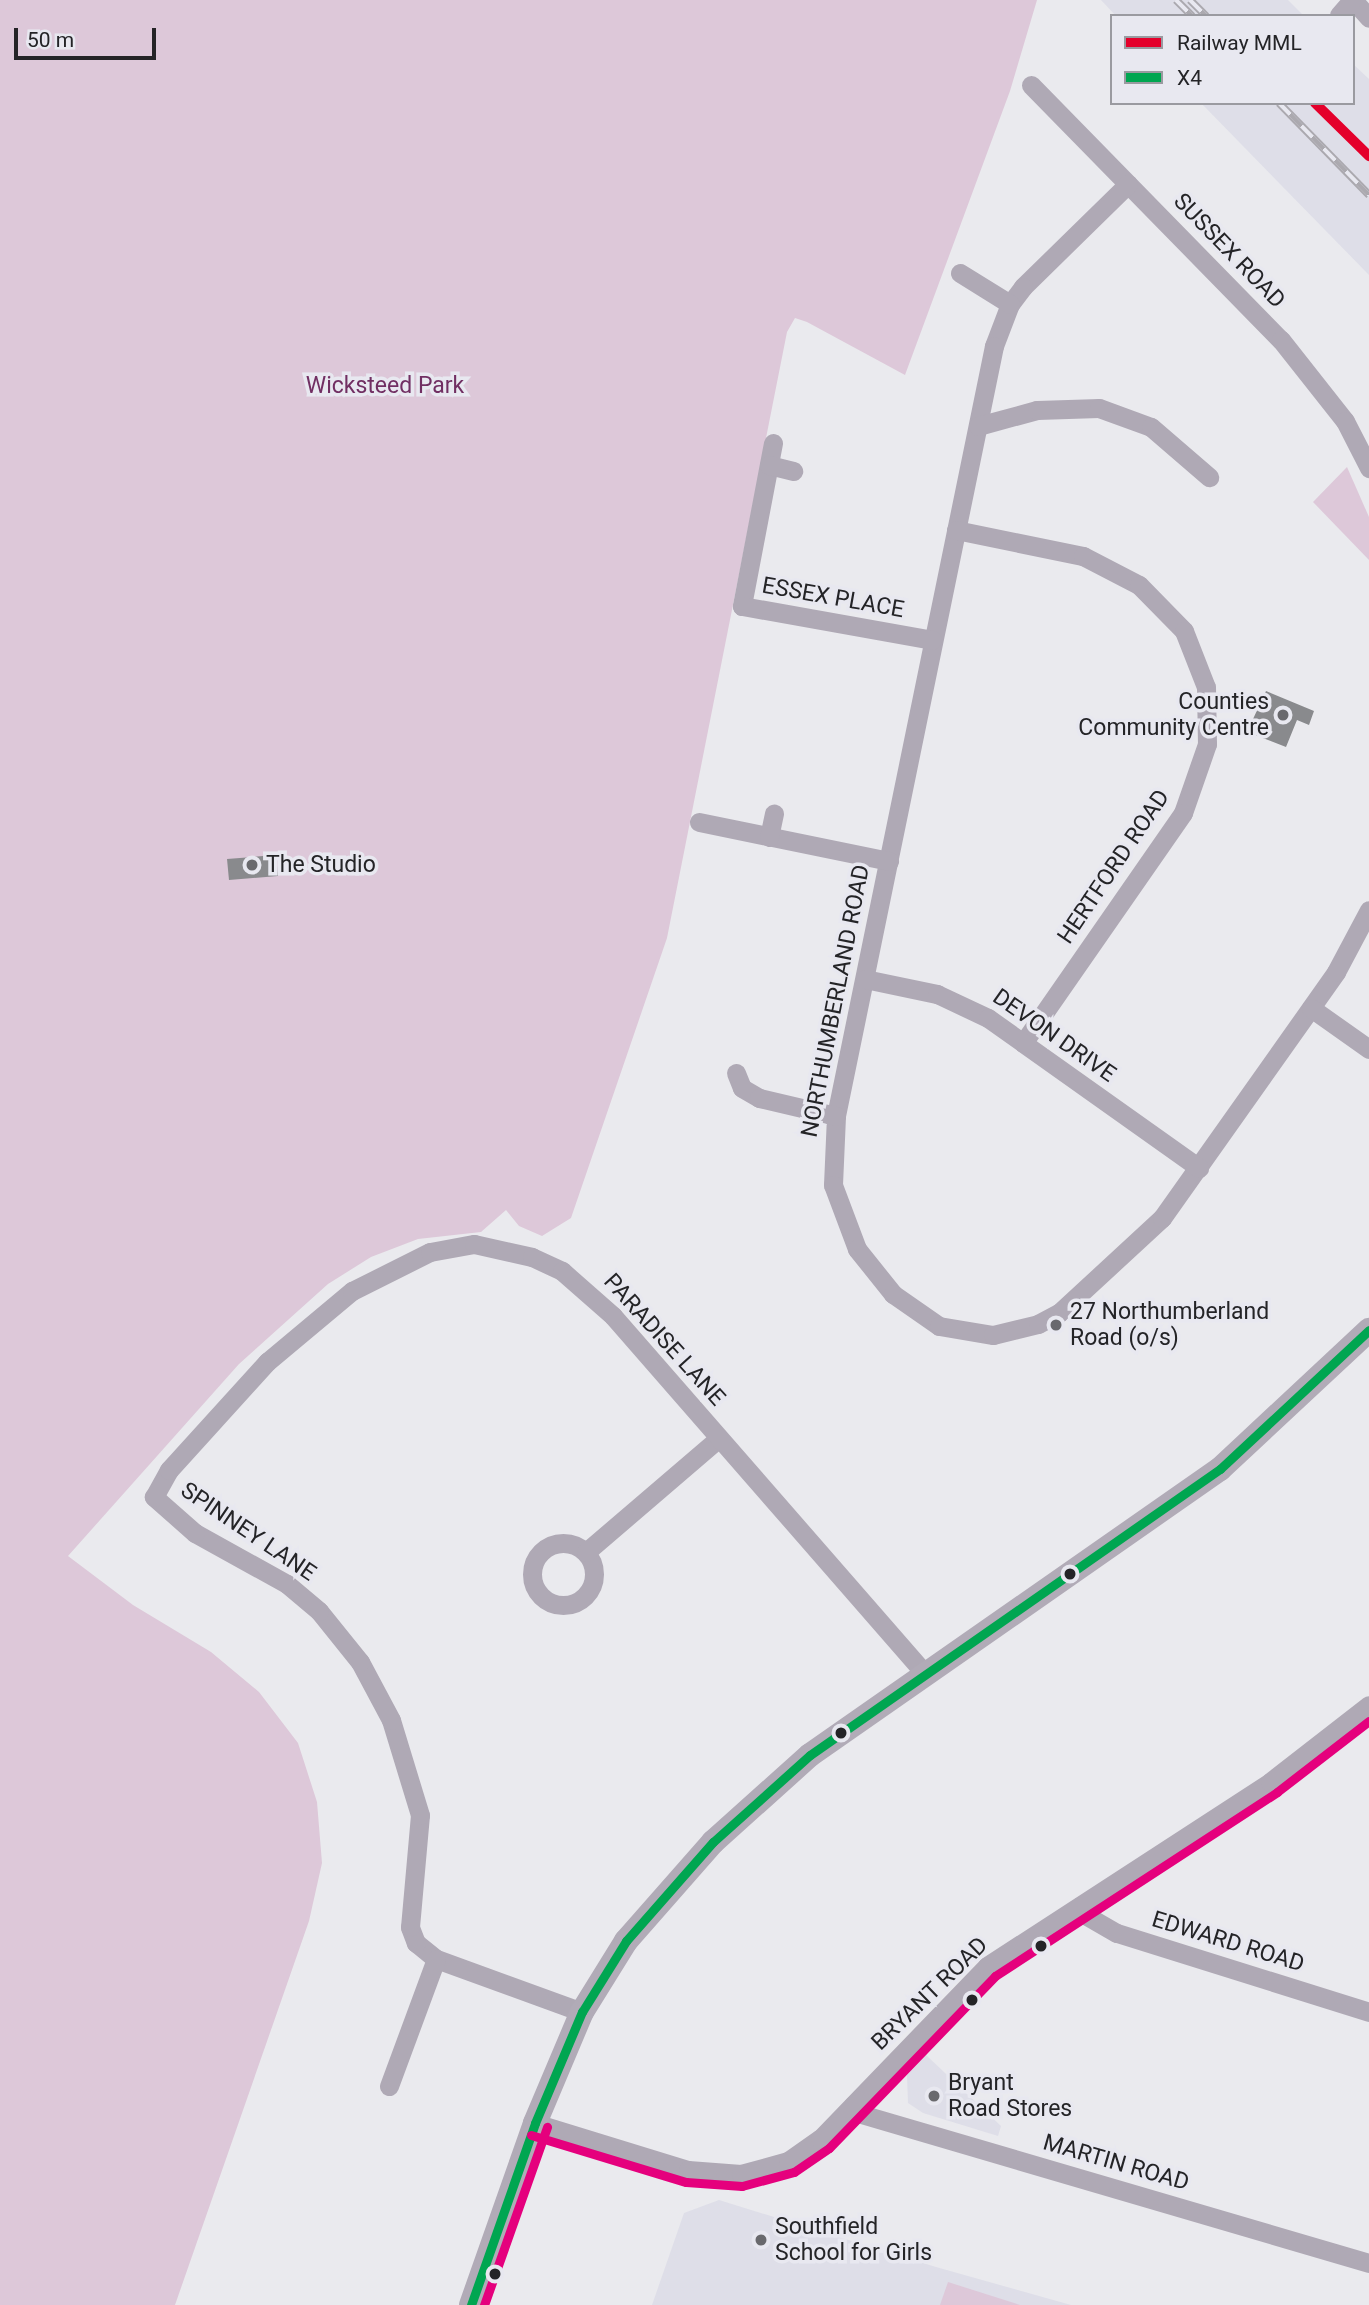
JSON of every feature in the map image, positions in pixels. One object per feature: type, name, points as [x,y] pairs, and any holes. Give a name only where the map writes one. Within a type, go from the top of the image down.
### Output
[{"type":"main road","points":[[471,2305],[535,2123],[582,2012],[626,1941],[713,1842],[810,1755],[1186,1496],[1285,1413],[1369,1330]]},
{"type":"street","points":[[1348,5],[1369,18]]},
{"type":"street","name":"SUSSEX ROAD","points":[[1031,85],[1281,340],[1345,421],[1369,468]]},
{"type":"street","name":"NORTHUMBERLAND ROAD","points":[[1128,184],[1010,304],[994,346],[836,1116],[833,1185],[857,1249],[918,1314],[968,1334],[1016,1332],[1059,1312],[1132,1250],[1199,1168],[1311,1008]]},
{"type":"street","points":[[960,273],[1010,304]]},
{"type":"street","points":[[978,426],[1037,410],[1099,408],[1151,427],[1209,477]]},
{"type":"street","name":"ESSEX PLACE","points":[[773,443],[742,606],[932,640]]},
{"type":"street","points":[[769,465],[793,471]]},
{"type":"street","name":"HERTFORD ROAD","points":[[956,530],[1083,556],[1139,585],[1184,631],[1206,687],[1207,744],[1183,813],[1023,1043]]},
{"type":"street","points":[[769,837],[774,814]]},
{"type":"street","points":[[699,822],[889,862]]},
{"type":"street","points":[[1369,910],[1311,1008],[1369,1049]]},
{"type":"street","name":"DEVON DRIVE","points":[[865,979],[937,994],[968,1007],[1199,1168]]},
{"type":"street","points":[[736,1073],[741,1087],[760,1098],[836,1116]]},
{"type":"street","name":"PARADISE LANE","points":[[154,1497],[215,1417],[309,1323],[398,1264],[474,1244],[533,1257],[562,1271],[613,1316],[925,1674]]},
{"type":"street","points":[[586,1552],[719,1438]]},
{"type":"street","name":"SPINNEY LANE","points":[[154,1497],[195,1532],[287,1584],[319,1611],[360,1662],[409,1767],[419,1815],[410,1927],[416,1943],[436,1959],[582,2012]]},
{"type":"street","name":"BRYANT ROAD","points":[[535,2123],[688,2170],[741,2174],[788,2161],[853,2105],[987,1966],[1270,1782],[1369,1705]]},
{"type":"street","name":"EDWARD ROAD","points":[[1080,1906],[1087,1916],[1117,1933],[1369,2012]]},
{"type":"street","points":[[389,2086],[436,1959]]},
{"type":"street","name":"MARTIN ROAD","points":[[853,2105],[861,2114],[1369,2263]]},
{"type":"shaded area","points":[[1101,0],[1288,0],[1302,14],[1114,14]]},
{"type":"shaded area","points":[[1355,66],[1369,79],[1369,275],[1203,105],[1355,105]]},
{"type":"shaded area","points":[[926,2055],[1001,2126],[998,2136],[923,2113],[908,2103],[907,2075]]},
{"type":"shaded area","name":"Southfield School for Girls","points":[[719,2200],[936,2267],[1071,2305],[652,2305],[684,2213]]},
{"type":"green space","name":"Wicksteed Park","points":[[0,0],[1037,0],[1010,91],[905,375],[807,322],[795,318],[787,332],[667,938],[571,1218],[542,1236],[519,1226],[506,1210],[481,1232],[418,1239],[371,1257],[328,1284],[239,1364],[68,1556],[133,1605],[211,1652],[259,1692],[298,1743],[317,1802],[322,1863],[309,1921],[175,2305],[0,2305]]},
{"type":"green space","points":[[1347,467],[1369,517],[1369,560],[1313,502]]},
{"type":"green space","points":[[948,2282],[1020,2305],[940,2305]]},
{"type":"building","name":"Counties Community Centre","points":[[1266,691],[1314,711],[1309,725],[1297,720],[1286,747],[1247,732]]},
{"type":"building","name":"The Studio","points":[[276,855],[278,876],[229,880],[227,859]]},
{"type":"railway","points":[[1176,0],[1190,14]]},
{"type":"railway","points":[[1190,0],[1204,14]]},
{"type":"railway","points":[[1281,105],[1369,195]]},
{"type":"rail line","name":"MML","points":[[1317,105],[1369,156]]},
{"type":"transit line","name":"X4","points":[[471,2305],[535,2123],[582,2012],[626,1941],[713,1842],[810,1755],[1220,1469],[1369,1330]]},
{"type":"transit line","points":[[531,2135],[686,2182],[742,2186],[794,2172],[829,2148],[995,1976],[1277,1792],[1369,1721]]},
{"type":"transit line","points":[[484,2305],[547,2127]]},
{"type":"place","name":"Counties Community Centre","points":[[1283,715]]},
{"type":"place","name":"The Studio","points":[[252,865]]},
{"type":"place","name":"27 Northumberland Road (o/s)","points":[[1056,1325]]},
{"type":"place","name":"Bryant Road Stores","points":[[934,2096]]},
{"type":"place","name":"Southfield School for Girls","points":[[761,2240]]}]
